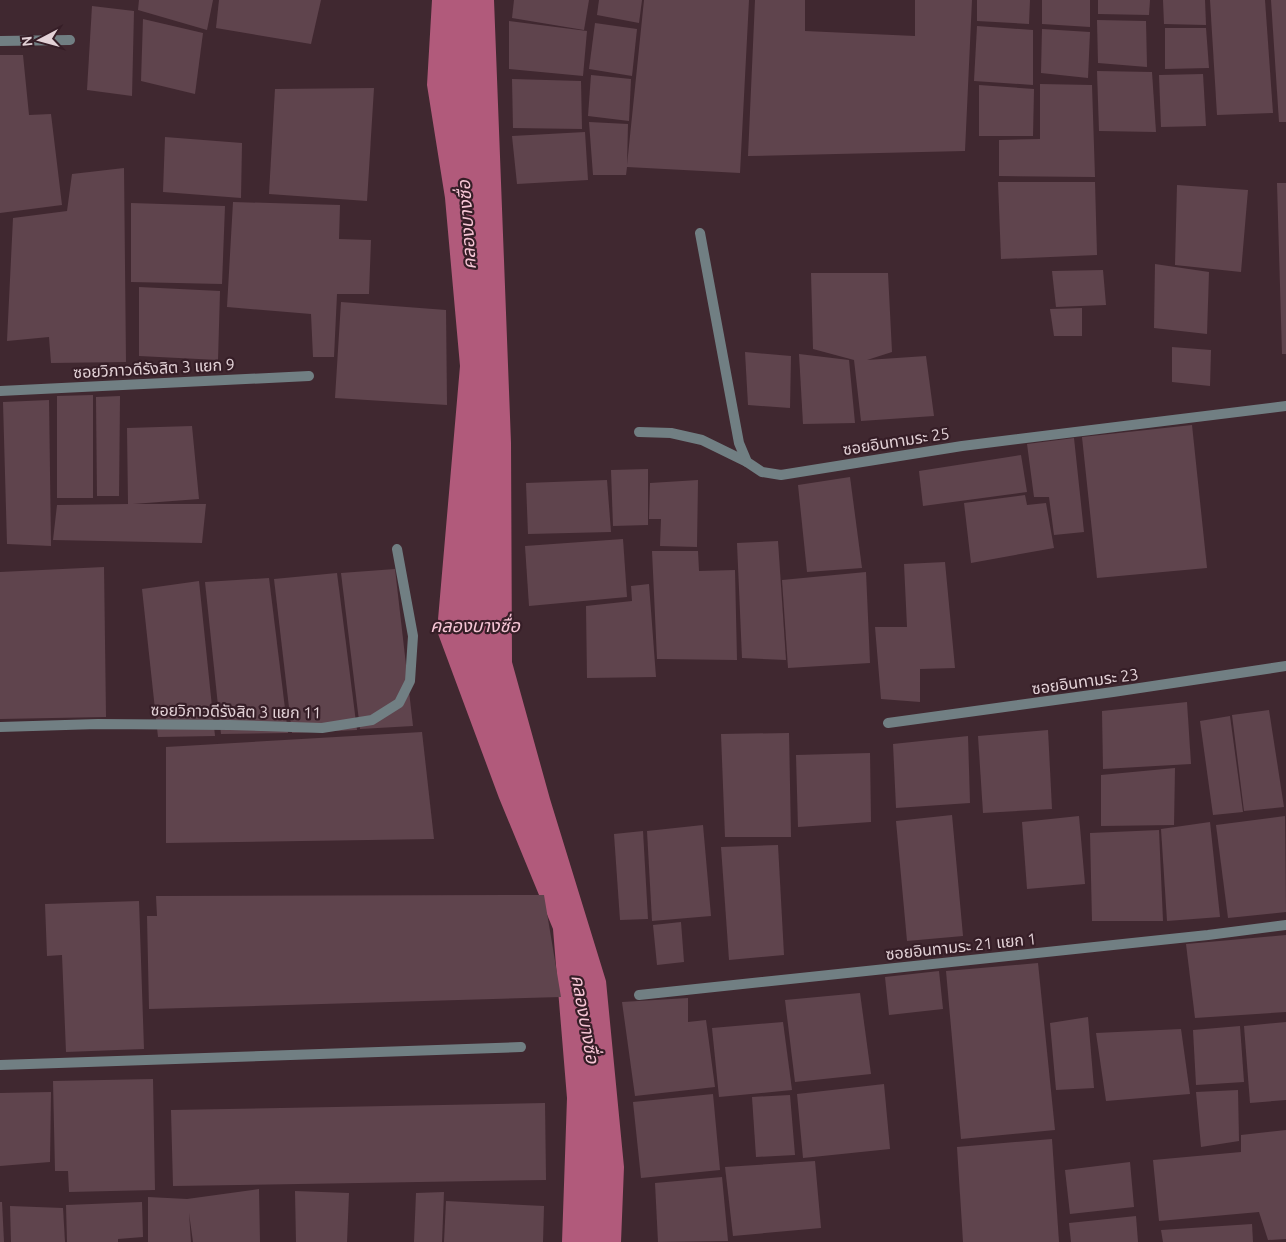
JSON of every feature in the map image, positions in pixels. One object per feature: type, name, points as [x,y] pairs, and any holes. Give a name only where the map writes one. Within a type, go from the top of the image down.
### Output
[{"type":"street","points":[[0,41],[70,40]]},
{"type":"street","points":[[700,233],[739,443],[747,462]]},
{"type":"street","name":"ซอยวิภาวดีรังสิต 3 แยก 9","points":[[0,391],[309,376]]},
{"type":"street","name":"ซอยอินทามระ 25","points":[[638,432],[671,433],[702,440],[747,462],[762,472],[781,475],[962,446],[1286,406]]},
{"type":"street","name":"ซอยวิภาวดีรังสิต 3 แยก 11","points":[[0,728],[98,724],[322,728],[372,720],[399,703],[410,681],[413,636],[397,549]]},
{"type":"street","name":"ซอยอินทามระ 23","points":[[888,723],[1286,666]]},
{"type":"street","name":"ซอยอินทามระ 21 แยก 1","points":[[639,995],[1208,935],[1286,925]]},
{"type":"street","points":[[0,1065],[521,1047]]},
{"type":"water","name":"คลองบางซื่อ","points":[[432,0],[494,0],[511,443],[512,662],[550,799],[606,981],[624,1167],[621,1242],[562,1242],[567,1098],[553,929],[499,798],[437,631],[460,366],[445,198],[427,85]]},
{"type":"building","points":[[139,0],[213,0],[207,30],[138,10]]},
{"type":"building","points":[[219,0],[321,0],[311,44],[216,28]]},
{"type":"building","points":[[514,0],[589,0],[584,30],[512,18]]},
{"type":"building","points":[[599,0],[642,0],[639,23],[597,15]]},
{"type":"building","points":[[644,0],[749,0],[740,173],[627,167],[626,175],[593,175],[589,122],[628,124],[627,165]]},
{"type":"building","points":[[755,0],[805,0],[805,31],[915,36],[915,0],[972,0],[965,151],[748,156]]},
{"type":"building","points":[[977,0],[1030,0],[1029,24],[977,21]]},
{"type":"building","points":[[1042,0],[1090,0],[1090,27],[1042,24]]},
{"type":"building","points":[[1098,0],[1150,0],[1149,15],[1098,14]]},
{"type":"building","points":[[1163,0],[1205,0],[1206,25],[1164,24]]},
{"type":"building","points":[[1210,0],[1265,0],[1273,113],[1217,115]]},
{"type":"building","points":[[1271,0],[1286,0],[1286,122],[1279,122]]},
{"type":"building","points":[[92,6],[134,11],[132,96],[87,90]]},
{"type":"building","points":[[143,19],[203,33],[195,94],[141,81]]},
{"type":"building","points":[[1097,20],[1146,21],[1147,67],[1098,63]]},
{"type":"building","points":[[509,21],[587,31],[583,76],[509,69]]},
{"type":"building","points":[[595,23],[637,29],[632,76],[589,69]]},
{"type":"building","points":[[977,26],[1033,30],[1033,85],[974,81]]},
{"type":"building","points":[[1165,28],[1206,28],[1209,68],[1165,69]]},
{"type":"building","points":[[1042,29],[1090,32],[1088,78],[1041,73]]},
{"type":"building","points":[[0,55],[23,55],[29,115],[51,114],[62,205],[0,213]]},
{"type":"building","points":[[1097,71],[1152,72],[1156,132],[1099,131]]},
{"type":"building","points":[[1203,74],[1206,126],[1161,127],[1159,75]]},
{"type":"building","points":[[591,75],[631,79],[629,121],[588,116]]},
{"type":"building","points":[[512,79],[581,81],[582,129],[513,128]]},
{"type":"building","points":[[1040,84],[1092,85],[1095,177],[999,176],[999,140],[1040,139]]},
{"type":"building","points":[[979,85],[1034,89],[1033,136],[979,136]]},
{"type":"building","points":[[374,88],[367,201],[269,194],[275,89]]},
{"type":"building","points":[[585,132],[588,180],[517,184],[512,136]]},
{"type":"building","points":[[165,137],[242,143],[241,198],[163,192]]},
{"type":"building","points":[[124,168],[126,362],[51,363],[49,337],[7,341],[13,218],[67,211],[72,174]]},
{"type":"building","points":[[998,182],[1095,182],[1097,255],[1001,259]]},
{"type":"building","points":[[1277,183],[1286,183],[1286,354],[1282,354]]},
{"type":"building","points":[[1177,185],[1248,190],[1241,272],[1175,265]]},
{"type":"building","points":[[233,202],[340,205],[339,239],[371,240],[369,294],[337,294],[334,357],[313,357],[311,314],[227,307]]},
{"type":"building","points":[[131,203],[225,206],[222,284],[131,282]]},
{"type":"building","points":[[1155,264],[1209,272],[1207,334],[1154,328]]},
{"type":"building","points":[[1103,270],[1106,305],[1056,307],[1052,271]]},
{"type":"building","points":[[811,273],[888,273],[892,352],[867,360],[926,356],[934,416],[861,421],[854,360],[813,349]]},
{"type":"building","points":[[139,287],[220,291],[218,360],[139,356]]},
{"type":"building","points":[[341,302],[446,310],[447,405],[335,398]]},
{"type":"building","points":[[1082,308],[1082,336],[1054,336],[1050,309]]},
{"type":"building","points":[[1172,347],[1211,350],[1210,386],[1172,382]]},
{"type":"building","points":[[745,352],[791,356],[790,408],[748,405]]},
{"type":"building","points":[[799,354],[849,360],[855,423],[803,424]]},
{"type":"building","points":[[93,395],[93,498],[57,498],[57,396]]},
{"type":"building","points":[[120,396],[119,496],[97,496],[96,397]]},
{"type":"building","points":[[49,400],[51,546],[7,544],[3,402]]},
{"type":"building","points":[[1192,425],[1207,568],[1097,578],[1082,437]]},
{"type":"building","points":[[192,426],[199,499],[133,504],[206,504],[202,543],[53,540],[57,505],[128,504],[127,428]]},
{"type":"building","points":[[1074,438],[1084,532],[1054,535],[1049,497],[1034,497],[1027,444]]},
{"type":"building","points":[[1021,455],[1027,492],[923,506],[919,471]]},
{"type":"building","points":[[648,469],[648,525],[613,526],[611,470]]},
{"type":"building","points":[[850,477],[862,568],[807,572],[798,485]]},
{"type":"building","points":[[607,480],[611,532],[528,534],[526,483]]},
{"type":"building","points":[[698,480],[697,547],[660,546],[661,519],[649,519],[650,483]]},
{"type":"building","points":[[1025,495],[1027,505],[1046,503],[1054,548],[971,563],[964,503]]},
{"type":"building","points":[[623,539],[627,597],[529,606],[525,546]]},
{"type":"building","points":[[778,541],[786,660],[742,658],[737,543]]},
{"type":"building","points":[[652,551],[698,551],[699,571],[735,570],[737,660],[657,659]]},
{"type":"building","points":[[945,562],[955,668],[920,669],[920,702],[881,699],[875,627],[907,627],[904,564]]},
{"type":"building","points":[[104,567],[106,717],[0,719],[0,572]]},
{"type":"building","points":[[395,569],[413,726],[360,729],[341,573]]},
{"type":"building","points":[[866,572],[870,663],[788,668],[782,580]]},
{"type":"building","points":[[337,573],[357,730],[292,733],[274,579]]},
{"type":"building","points":[[269,578],[288,733],[221,734],[205,582]]},
{"type":"building","points":[[199,581],[215,736],[158,737],[142,589]]},
{"type":"building","points":[[649,584],[656,677],[587,678],[586,606],[632,601],[631,586]]},
{"type":"building","points":[[1187,702],[1191,764],[1103,769],[1102,711]]},
{"type":"building","points":[[1269,710],[1284,807],[1244,811],[1232,715]]},
{"type":"building","points":[[1230,716],[1243,812],[1213,815],[1200,721]]},
{"type":"building","points":[[1048,730],[1052,809],[983,813],[978,736]]},
{"type":"building","points":[[422,732],[434,839],[166,843],[166,747]]},
{"type":"building","points":[[789,733],[791,837],[725,837],[721,734]]},
{"type":"building","points":[[968,736],[970,803],[896,808],[893,744]]},
{"type":"building","points":[[870,753],[871,822],[798,827],[796,755]]},
{"type":"building","points":[[1175,768],[1174,825],[1101,826],[1101,775]]},
{"type":"building","points":[[952,815],[963,936],[907,941],[896,821]]},
{"type":"building","points":[[1079,816],[1085,884],[1027,889],[1022,822]]},
{"type":"building","points":[[1285,816],[1286,912],[1228,918],[1216,825]]},
{"type":"building","points":[[1210,822],[1220,917],[1167,921],[1161,829]]},
{"type":"building","points":[[703,825],[711,916],[652,921],[647,831]]},
{"type":"building","points":[[1159,830],[1163,921],[1092,921],[1090,833]]},
{"type":"building","points":[[643,831],[648,919],[620,920],[614,834]]},
{"type":"building","points":[[778,845],[784,955],[729,960],[721,847]]},
{"type":"building","points":[[544,895],[561,997],[149,1009],[147,916],[157,916],[156,896]]},
{"type":"building","points":[[139,901],[144,1049],[66,1052],[62,955],[47,956],[45,904]]},
{"type":"building","points":[[681,922],[684,962],[657,965],[653,925]]},
{"type":"building","points":[[1286,935],[1286,1012],[1195,1018],[1186,944]]},
{"type":"building","points":[[1038,963],[1055,1130],[961,1139],[946,971]]},
{"type":"building","points":[[939,971],[943,1009],[889,1015],[885,977]]},
{"type":"building","points":[[860,993],[871,1074],[795,1082],[785,1000]]},
{"type":"building","points":[[688,998],[688,1022],[706,1020],[715,1087],[635,1096],[622,1002]]},
{"type":"building","points":[[1088,1017],[1094,1088],[1056,1090],[1050,1023]]},
{"type":"building","points":[[783,1022],[792,1090],[719,1097],[712,1028]]},
{"type":"building","points":[[1286,1022],[1286,1100],[1250,1103],[1244,1026]]},
{"type":"building","points":[[1240,1026],[1244,1082],[1196,1085],[1193,1030]]},
{"type":"building","points":[[1181,1029],[1190,1094],[1106,1101],[1096,1033]]},
{"type":"building","points":[[153,1079],[155,1190],[69,1192],[68,1171],[55,1171],[53,1081]]},
{"type":"building","points":[[884,1084],[890,1149],[803,1158],[797,1094]]},
{"type":"building","points":[[1238,1090],[1239,1141],[1201,1147],[1196,1092]]},
{"type":"building","points":[[51,1092],[50,1162],[0,1166],[0,1093]]},
{"type":"building","points":[[713,1094],[720,1170],[641,1178],[633,1102]]},
{"type":"building","points":[[790,1095],[795,1155],[756,1157],[752,1097]]},
{"type":"building","points":[[545,1103],[546,1180],[173,1186],[171,1110]]},
{"type":"building","points":[[1286,1130],[1286,1239],[1268,1240],[1259,1212],[1159,1221],[1153,1160],[1241,1152],[1241,1135]]},
{"type":"building","points":[[1052,1139],[1059,1242],[963,1242],[957,1147]]},
{"type":"building","points":[[815,1161],[821,1228],[733,1236],[725,1167]]},
{"type":"building","points":[[1130,1162],[1134,1207],[1070,1214],[1065,1170]]},
{"type":"building","points":[[722,1177],[728,1241],[658,1242],[655,1183]]},
{"type":"building","points":[[259,1189],[260,1242],[193,1242],[189,1213],[191,1242],[148,1242],[148,1197],[187,1199]]},
{"type":"building","points":[[295,1191],[349,1193],[347,1242],[296,1242]]},
{"type":"building","points":[[444,1192],[442,1242],[414,1242],[416,1193]]},
{"type":"building","points":[[446,1201],[544,1206],[543,1242],[444,1242]]},
{"type":"building","points":[[0,1202],[2,1202],[4,1242],[0,1242]]},
{"type":"building","points":[[142,1202],[143,1237],[118,1239],[118,1242],[67,1242],[66,1205]]},
{"type":"building","points":[[10,1206],[63,1208],[65,1242],[11,1242]]},
{"type":"building","points":[[1136,1216],[1138,1242],[1071,1242],[1069,1223]]},
{"type":"building","points":[[1252,1224],[1253,1242],[1163,1242],[1161,1230]]}]
